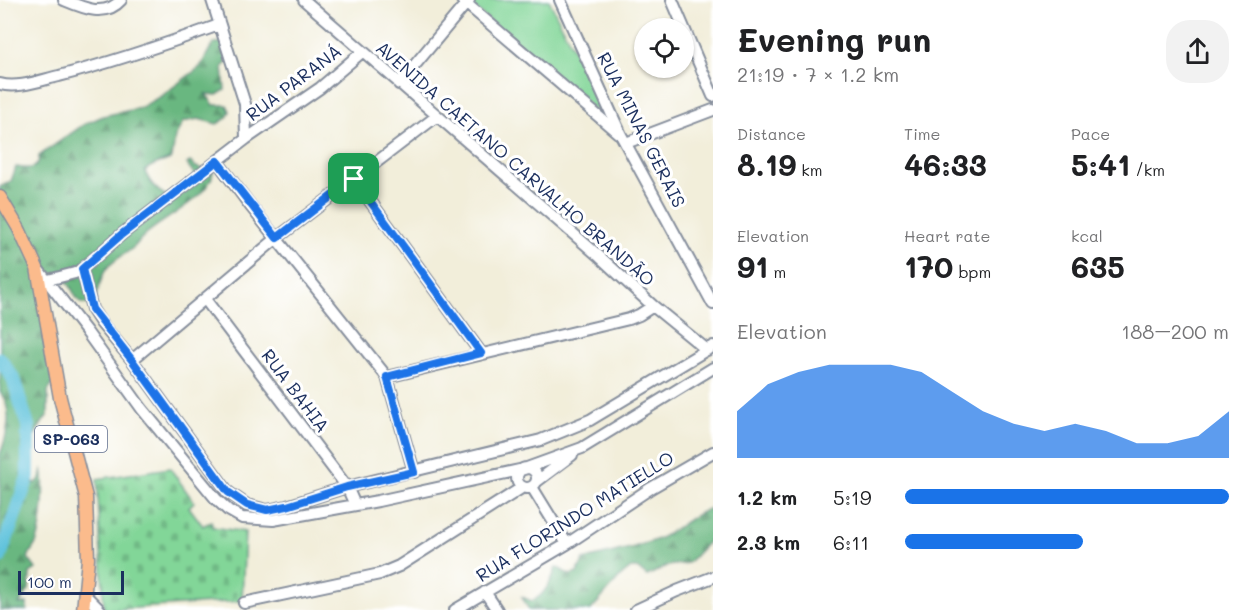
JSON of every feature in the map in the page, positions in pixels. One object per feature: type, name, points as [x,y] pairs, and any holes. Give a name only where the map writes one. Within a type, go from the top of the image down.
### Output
[{"type":"main road","name":"SP-063","points":[[0,197],[38,268],[60,398],[86,497],[88,559],[83,610]]},
{"type":"street","points":[[64,0],[102,11],[118,3]]},
{"type":"street","points":[[212,0],[245,104],[246,139]]},
{"type":"street","name":"AVENIDA CAETANO CARVALHO BRANDÃO","points":[[304,0],[600,257],[653,306],[710,348]]},
{"type":"street","name":"RUA MINAS GERAIS","points":[[560,0],[623,139],[713,304]]},
{"type":"street","points":[[672,0],[713,96]]},
{"type":"street","points":[[399,84],[465,1],[623,139],[713,110]]},
{"type":"street","points":[[0,84],[13,85],[37,81],[114,62],[219,25]]},
{"type":"street","name":"RUA PARANÁ","points":[[82,269],[122,234],[246,139],[320,88],[362,52]]},
{"type":"street","points":[[132,360],[277,238],[437,116]]},
{"type":"street","points":[[217,161],[387,377],[414,472]]},
{"type":"street","points":[[354,179],[481,353]]},
{"type":"street","points":[[38,268],[142,409],[216,499],[228,510],[242,518],[273,520],[378,501],[524,469],[582,448]]},
{"type":"street","points":[[48,280],[82,269],[92,309],[228,492],[247,505],[267,510],[347,487],[541,440],[591,420],[710,348]]},
{"type":"street","name":"RUA BAHIA","points":[[205,298],[347,487],[355,505]]},
{"type":"street","points":[[387,377],[629,319],[653,306]]},
{"type":"street","points":[[244,603],[380,574],[389,570],[530,485],[582,448],[713,368]]},
{"type":"street","name":"RUA FLORINDO MATIELLO","points":[[454,610],[567,544],[651,488],[711,456]]},
{"type":"street","points":[[524,469],[517,475],[517,480],[530,485],[567,544]]},
{"type":"street","points":[[524,469],[534,472],[530,485]]},
{"type":"street","points":[[371,483],[378,501]]},
{"type":"street","points":[[636,610],[713,577]]},
{"type":"street","points":[[485,592],[496,610]]},
{"type":"street","points":[[85,595],[100,610]]},
{"type":"green space","points":[[478,0],[549,0],[610,123],[472,6]]},
{"type":"green space","points":[[223,42],[227,63],[223,66],[225,90],[217,95],[206,94],[214,105],[227,105],[230,111],[227,118],[217,124],[198,119],[183,122],[175,137],[172,158],[151,166],[145,171],[156,188],[174,198],[189,191],[198,179],[187,164],[190,162],[196,167],[213,172],[204,190],[111,264],[103,275],[96,297],[89,304],[81,303],[70,285],[64,280],[41,269],[55,381],[48,391],[48,415],[32,440],[24,462],[35,484],[40,479],[42,468],[43,475],[41,525],[37,541],[28,558],[36,569],[30,573],[29,590],[19,604],[27,603],[27,610],[0,610],[0,455],[7,431],[8,415],[0,392],[0,187],[11,181],[16,167],[35,167],[39,156],[83,125],[103,116],[140,108],[161,96],[200,67],[215,43]]},
{"type":"green space","points":[[170,468],[194,502],[189,507],[203,526],[211,521],[213,527],[245,532],[242,601],[104,610],[97,479]]},
{"type":"green space","points":[[713,508],[713,537],[688,563],[667,566],[647,576],[637,568],[631,568],[591,610],[529,610],[522,597],[532,601],[536,599],[550,582],[556,567],[570,575],[577,573],[583,560],[651,542],[701,512]]},
{"type":"waterway","points":[[0,359],[13,378],[28,426],[28,477],[0,557]]},
{"type":"route","points":[[217,161],[277,238],[354,179],[481,353],[387,377],[414,472],[347,487],[267,510],[247,505],[228,492],[213,474],[132,360],[101,323],[92,309],[82,269],[122,234],[217,161]]}]
